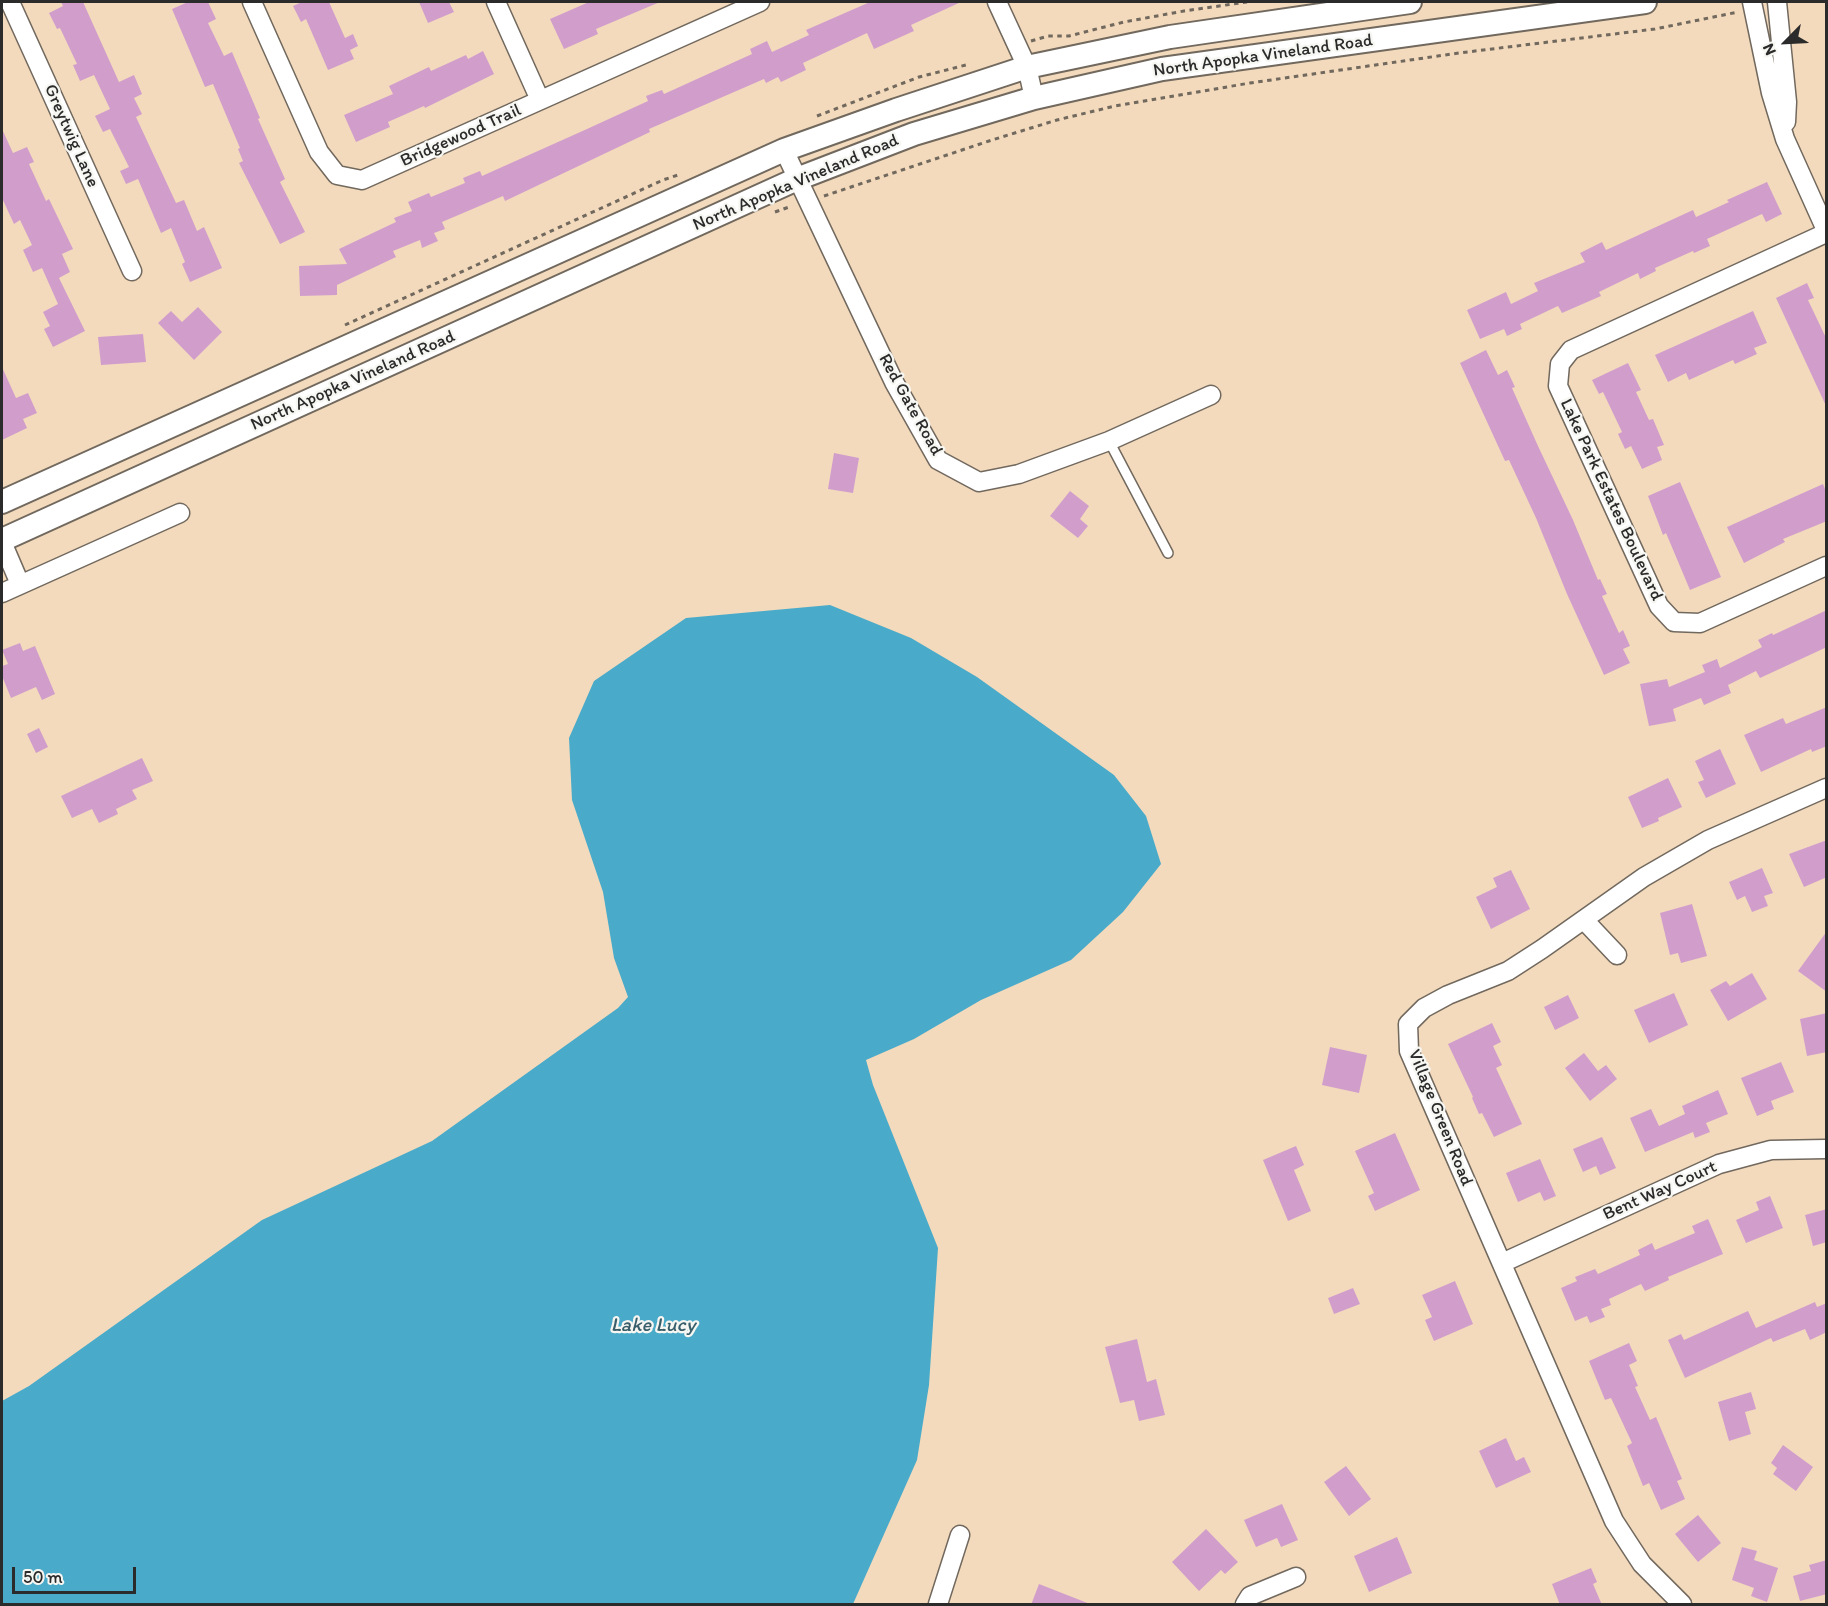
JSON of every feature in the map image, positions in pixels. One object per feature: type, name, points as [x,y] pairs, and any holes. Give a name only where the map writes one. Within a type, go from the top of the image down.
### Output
[{"type":"street","name":"Greytwig Lane","points":[[10,2],[132,271]]},
{"type":"street","name":"Bridgewood Trail","points":[[252,2],[319,152],[337,175],[362,180],[752,3]]},
{"type":"street","points":[[496,2],[540,100]]},
{"type":"street","points":[[997,2],[1027,67],[1034,98]]},
{"type":"street","name":"North Apopka Vineland Road","points":[[2,502],[784,150],[896,110],[1027,67],[1170,37],[1410,2]]},
{"type":"street","name":"North Apopka Vineland Road","points":[[2,541],[797,178],[914,134],[1034,98],[1162,69],[1645,2]]},
{"type":"street","name":"Lake Park Estates Boulevard","points":[[1777,2],[1787,102],[1785,139]]},
{"type":"street","name":"Lake Park Estates Boulevard","points":[[1753,5],[1771,93],[1785,139],[1827,231],[1572,350],[1560,364],[1558,386],[1659,606],[1674,622],[1700,623],[1827,566]]},
{"type":"street","name":"Red Gate Road","points":[[784,150],[894,382],[938,460],[980,482],[1019,474],[1109,441],[1211,395]]},
{"type":"street","points":[[2,593],[180,513]]},
{"type":"street","points":[[2,541],[20,584]]},
{"type":"street","name":"Village Green Road","points":[[1682,1605],[1642,1564],[1614,1521],[1409,1051],[1408,1024],[1424,1008],[1448,995],[1508,971],[1644,877],[1708,840],[1827,788]]},
{"type":"street","points":[[1584,920],[1617,954]]},
{"type":"street","name":"Bent Way Court","points":[[1502,1263],[1719,1164],[1771,1150],[1827,1149]]},
{"type":"street","points":[[938,1605],[960,1535]]},
{"type":"street","points":[[1245,1605],[1250,1596],[1296,1577]]},
{"type":"lane","points":[[1109,441],[1168,553]]},
{"type":"path","points":[[768,215],[1057,120],[1115,106],[1250,83],[1654,29],[1753,5]]},
{"type":"water","name":"Lake Lucy","points":[[830,605],[911,638],[977,677],[1114,775],[1146,816],[1161,864],[1123,912],[1071,960],[981,1000],[914,1039],[866,1060],[873,1085],[938,1248],[929,1385],[917,1460],[853,1604],[2,1604],[2,1401],[29,1386],[262,1220],[432,1141],[618,1008],[628,997],[614,958],[603,892],[572,800],[569,738],[594,681],[686,618]]},
{"type":"building","points":[[61,2],[83,2],[119,82],[134,75],[142,94],[134,98],[142,114],[136,117],[176,203],[184,200],[197,231],[204,227],[222,268],[190,282],[182,264],[185,262],[171,228],[161,233],[138,179],[126,184],[120,171],[129,167],[110,129],[103,132],[95,116],[110,109],[94,75],[80,81],[73,65],[77,64],[60,28],[57,29],[49,13],[63,6]]},
{"type":"building","points":[[188,2],[208,2],[216,19],[208,23],[224,56],[232,52],[260,118],[258,119],[285,179],[280,182],[305,232],[280,244],[239,163],[243,161],[238,149],[240,148],[213,84],[205,87],[172,9]]},
{"type":"building","points":[[302,2],[329,2],[345,38],[353,34],[358,46],[350,50],[354,59],[328,70],[306,19],[301,22],[293,6]]},
{"type":"building","points":[[419,2],[449,2],[454,12],[428,23]]},
{"type":"building","points":[[589,2],[660,2],[596,29],[598,34],[564,49],[550,19]]},
{"type":"building","points":[[870,2],[961,2],[911,25],[914,31],[874,49],[867,33],[803,63],[806,70],[781,82],[778,77],[766,83],[764,79],[649,129],[650,132],[505,201],[503,196],[442,222],[445,229],[434,233],[438,241],[422,248],[420,240],[393,251],[396,257],[337,285],[337,295],[300,296],[299,266],[347,264],[339,249],[396,222],[394,218],[412,211],[408,202],[429,193],[431,197],[465,183],[463,178],[480,171],[482,176],[587,129],[648,101],[646,96],[662,90],[664,94],[752,54],[750,49],[767,41],[772,52],[809,35],[806,30]]},
{"type":"building","points":[[483,51],[494,74],[425,108],[424,106],[388,122],[390,127],[356,142],[344,115],[393,94],[389,86],[429,67],[431,71],[466,55],[468,59]]},
{"type":"building","points":[[2,129],[13,153],[27,147],[34,162],[29,164],[46,201],[49,199],[73,249],[62,254],[70,272],[59,278],[85,331],[53,347],[44,329],[50,326],[43,312],[58,304],[42,268],[33,272],[23,250],[32,245],[20,220],[14,224],[2,198]]},
{"type":"building","points":[[1767,182],[1782,214],[1766,222],[1762,214],[1707,239],[1710,246],[1655,268],[1656,271],[1640,279],[1638,273],[1599,292],[1601,296],[1562,313],[1558,306],[1520,324],[1522,329],[1507,336],[1504,329],[1480,339],[1467,310],[1506,292],[1511,304],[1538,291],[1534,283],[1585,262],[1580,253],[1602,242],[1606,250],[1693,210],[1696,217]]},
{"type":"building","points":[[1807,283],[1814,298],[1808,300],[1827,340],[1827,408],[1776,298]]},
{"type":"building","points":[[198,307],[222,332],[194,360],[158,323],[171,311],[182,322]]},
{"type":"building","points":[[1753,311],[1767,343],[1754,348],[1757,354],[1735,364],[1733,360],[1689,380],[1686,373],[1668,382],[1655,355]]},
{"type":"building","points":[[143,334],[146,362],[101,365],[98,337]]},
{"type":"building","points":[[1486,350],[1498,375],[1507,370],[1515,387],[1512,388],[1598,580],[1600,579],[1607,594],[1602,596],[1619,633],[1623,630],[1630,646],[1623,649],[1630,663],[1604,675],[1536,518],[1509,460],[1505,461],[1460,363]]},
{"type":"building","points":[[1628,363],[1641,390],[1636,392],[1649,420],[1653,419],[1664,445],[1657,447],[1662,460],[1642,469],[1631,446],[1625,449],[1618,434],[1622,432],[1603,392],[1599,394],[1592,380]]},
{"type":"building","points":[[2,367],[16,398],[28,393],[37,413],[23,419],[27,428],[2,440]]},
{"type":"building","points":[[834,453],[859,458],[853,493],[828,489]]},
{"type":"building","points":[[1680,482],[1721,577],[1690,590],[1666,533],[1663,535],[1648,496]]},
{"type":"building","points":[[1823,484],[1827,494],[1827,521],[1783,539],[1785,542],[1744,563],[1727,527]]},
{"type":"building","points":[[1070,491],[1089,506],[1080,519],[1088,526],[1078,538],[1050,516]]},
{"type":"building","points":[[1827,610],[1827,647],[1760,678],[1756,671],[1728,685],[1731,693],[1704,705],[1701,698],[1673,709],[1676,721],[1649,726],[1640,684],[1667,679],[1669,687],[1705,672],[1702,665],[1717,659],[1720,668],[1762,647],[1758,640]]},
{"type":"building","points":[[20,643],[23,651],[35,646],[55,694],[42,700],[36,687],[11,698],[2,676],[2,666],[8,664],[2,650]]},
{"type":"building","points":[[1827,707],[1827,746],[1812,752],[1811,749],[1761,772],[1744,735],[1783,718],[1786,724]]},
{"type":"building","points":[[39,728],[48,747],[36,753],[27,734]]},
{"type":"building","points":[[1720,749],[1736,784],[1706,798],[1698,782],[1704,780],[1695,761]]},
{"type":"building","points":[[142,758],[153,781],[132,790],[137,799],[116,809],[118,814],[99,823],[92,809],[72,818],[61,796]]},
{"type":"building","points":[[1668,778],[1682,807],[1642,828],[1628,797]]},
{"type":"building","points":[[1827,840],[1827,877],[1804,887],[1789,854]]},
{"type":"building","points":[[1762,868],[1773,893],[1764,896],[1768,906],[1752,912],[1745,896],[1737,900],[1729,882]]},
{"type":"building","points":[[1511,870],[1530,909],[1491,929],[1476,897],[1497,887],[1493,878]]},
{"type":"building","points":[[1692,904],[1707,956],[1681,963],[1678,953],[1670,955],[1660,913]]},
{"type":"building","points":[[1827,931],[1827,992],[1798,971]]},
{"type":"building","points":[[1752,973],[1767,999],[1728,1021],[1710,990],[1726,981],[1730,986]]},
{"type":"building","points":[[1674,993],[1688,1025],[1649,1043],[1634,1010]]},
{"type":"building","points":[[1568,995],[1579,1018],[1555,1030],[1544,1007]]},
{"type":"building","points":[[1827,1013],[1827,1052],[1807,1056],[1800,1019]]},
{"type":"building","points":[[1492,1023],[1501,1042],[1493,1046],[1502,1065],[1496,1068],[1522,1124],[1494,1137],[1482,1113],[1479,1114],[1448,1044]]},
{"type":"building","points":[[1330,1047],[1367,1055],[1359,1093],[1322,1085]]},
{"type":"building","points":[[1584,1053],[1598,1071],[1606,1065],[1617,1079],[1590,1101],[1565,1068]]},
{"type":"building","points":[[1781,1062],[1794,1092],[1771,1101],[1774,1109],[1757,1116],[1741,1078]]},
{"type":"building","points":[[1718,1090],[1728,1114],[1706,1123],[1710,1132],[1695,1138],[1693,1132],[1645,1152],[1630,1118],[1651,1109],[1659,1126],[1685,1114],[1682,1106]]},
{"type":"building","points":[[1395,1133],[1420,1190],[1375,1211],[1368,1196],[1374,1193],[1355,1151]]},
{"type":"building","points":[[1602,1137],[1616,1168],[1600,1175],[1596,1166],[1583,1172],[1573,1149]]},
{"type":"building","points":[[1296,1146],[1304,1165],[1294,1170],[1311,1211],[1288,1221],[1263,1160]]},
{"type":"building","points":[[1540,1159],[1556,1196],[1544,1201],[1540,1192],[1518,1202],[1506,1173]]},
{"type":"building","points":[[1770,1196],[1783,1228],[1746,1243],[1736,1220],[1759,1210],[1756,1202]]},
{"type":"building","points":[[1827,1209],[1827,1242],[1813,1246],[1805,1215]]},
{"type":"building","points":[[1708,1219],[1723,1254],[1668,1277],[1669,1280],[1645,1291],[1641,1284],[1609,1299],[1611,1305],[1601,1309],[1605,1317],[1590,1323],[1587,1316],[1575,1321],[1561,1288],[1577,1281],[1575,1277],[1595,1269],[1598,1274],[1640,1255],[1638,1250],[1652,1243],[1655,1250],[1695,1233],[1692,1226]]},
{"type":"building","points":[[1455,1281],[1473,1324],[1434,1341],[1425,1320],[1432,1317],[1422,1295]]},
{"type":"building","points":[[1353,1288],[1360,1304],[1334,1314],[1328,1298]]},
{"type":"building","points":[[1815,1302],[1817,1307],[1827,1303],[1827,1332],[1810,1340],[1805,1329],[1773,1342],[1771,1338],[1685,1378],[1668,1340],[1681,1334],[1684,1340],[1748,1311],[1756,1328]]},
{"type":"building","points":[[1137,1339],[1147,1382],[1156,1379],[1165,1415],[1139,1421],[1134,1400],[1120,1403],[1105,1347]]},
{"type":"building","points":[[1629,1343],[1637,1361],[1629,1365],[1638,1386],[1635,1387],[1650,1420],[1656,1417],[1682,1479],[1677,1481],[1685,1499],[1661,1510],[1649,1483],[1643,1486],[1627,1446],[1632,1443],[1611,1398],[1605,1400],[1589,1361]]},
{"type":"building","points":[[1751,1392],[1756,1409],[1745,1412],[1751,1434],[1729,1441],[1718,1402]]},
{"type":"building","points":[[1506,1438],[1516,1461],[1524,1457],[1531,1472],[1496,1488],[1479,1451]]},
{"type":"building","points":[[1783,1445],[1813,1467],[1796,1491],[1773,1474],[1777,1468],[1771,1463]]},
{"type":"building","points":[[1346,1466],[1371,1499],[1349,1516],[1324,1482]]},
{"type":"building","points":[[1282,1504],[1298,1540],[1281,1547],[1277,1538],[1256,1547],[1244,1520]]},
{"type":"building","points":[[1698,1515],[1721,1543],[1698,1562],[1675,1534]]},
{"type":"building","points":[[1206,1529],[1238,1562],[1225,1574],[1221,1570],[1199,1591],[1172,1562]]},
{"type":"building","points":[[1397,1537],[1412,1573],[1369,1592],[1354,1556]]},
{"type":"building","points":[[1742,1547],[1757,1551],[1754,1560],[1778,1568],[1767,1602],[1751,1596],[1754,1588],[1732,1580]]},
{"type":"building","points":[[1827,1560],[1827,1594],[1800,1601],[1793,1576],[1811,1571],[1809,1565]]},
{"type":"building","points":[[1591,1568],[1597,1582],[1593,1584],[1602,1605],[1560,1605],[1552,1584]]},
{"type":"building","points":[[1039,1584],[1090,1604],[1090,1605],[1031,1605]]}]
